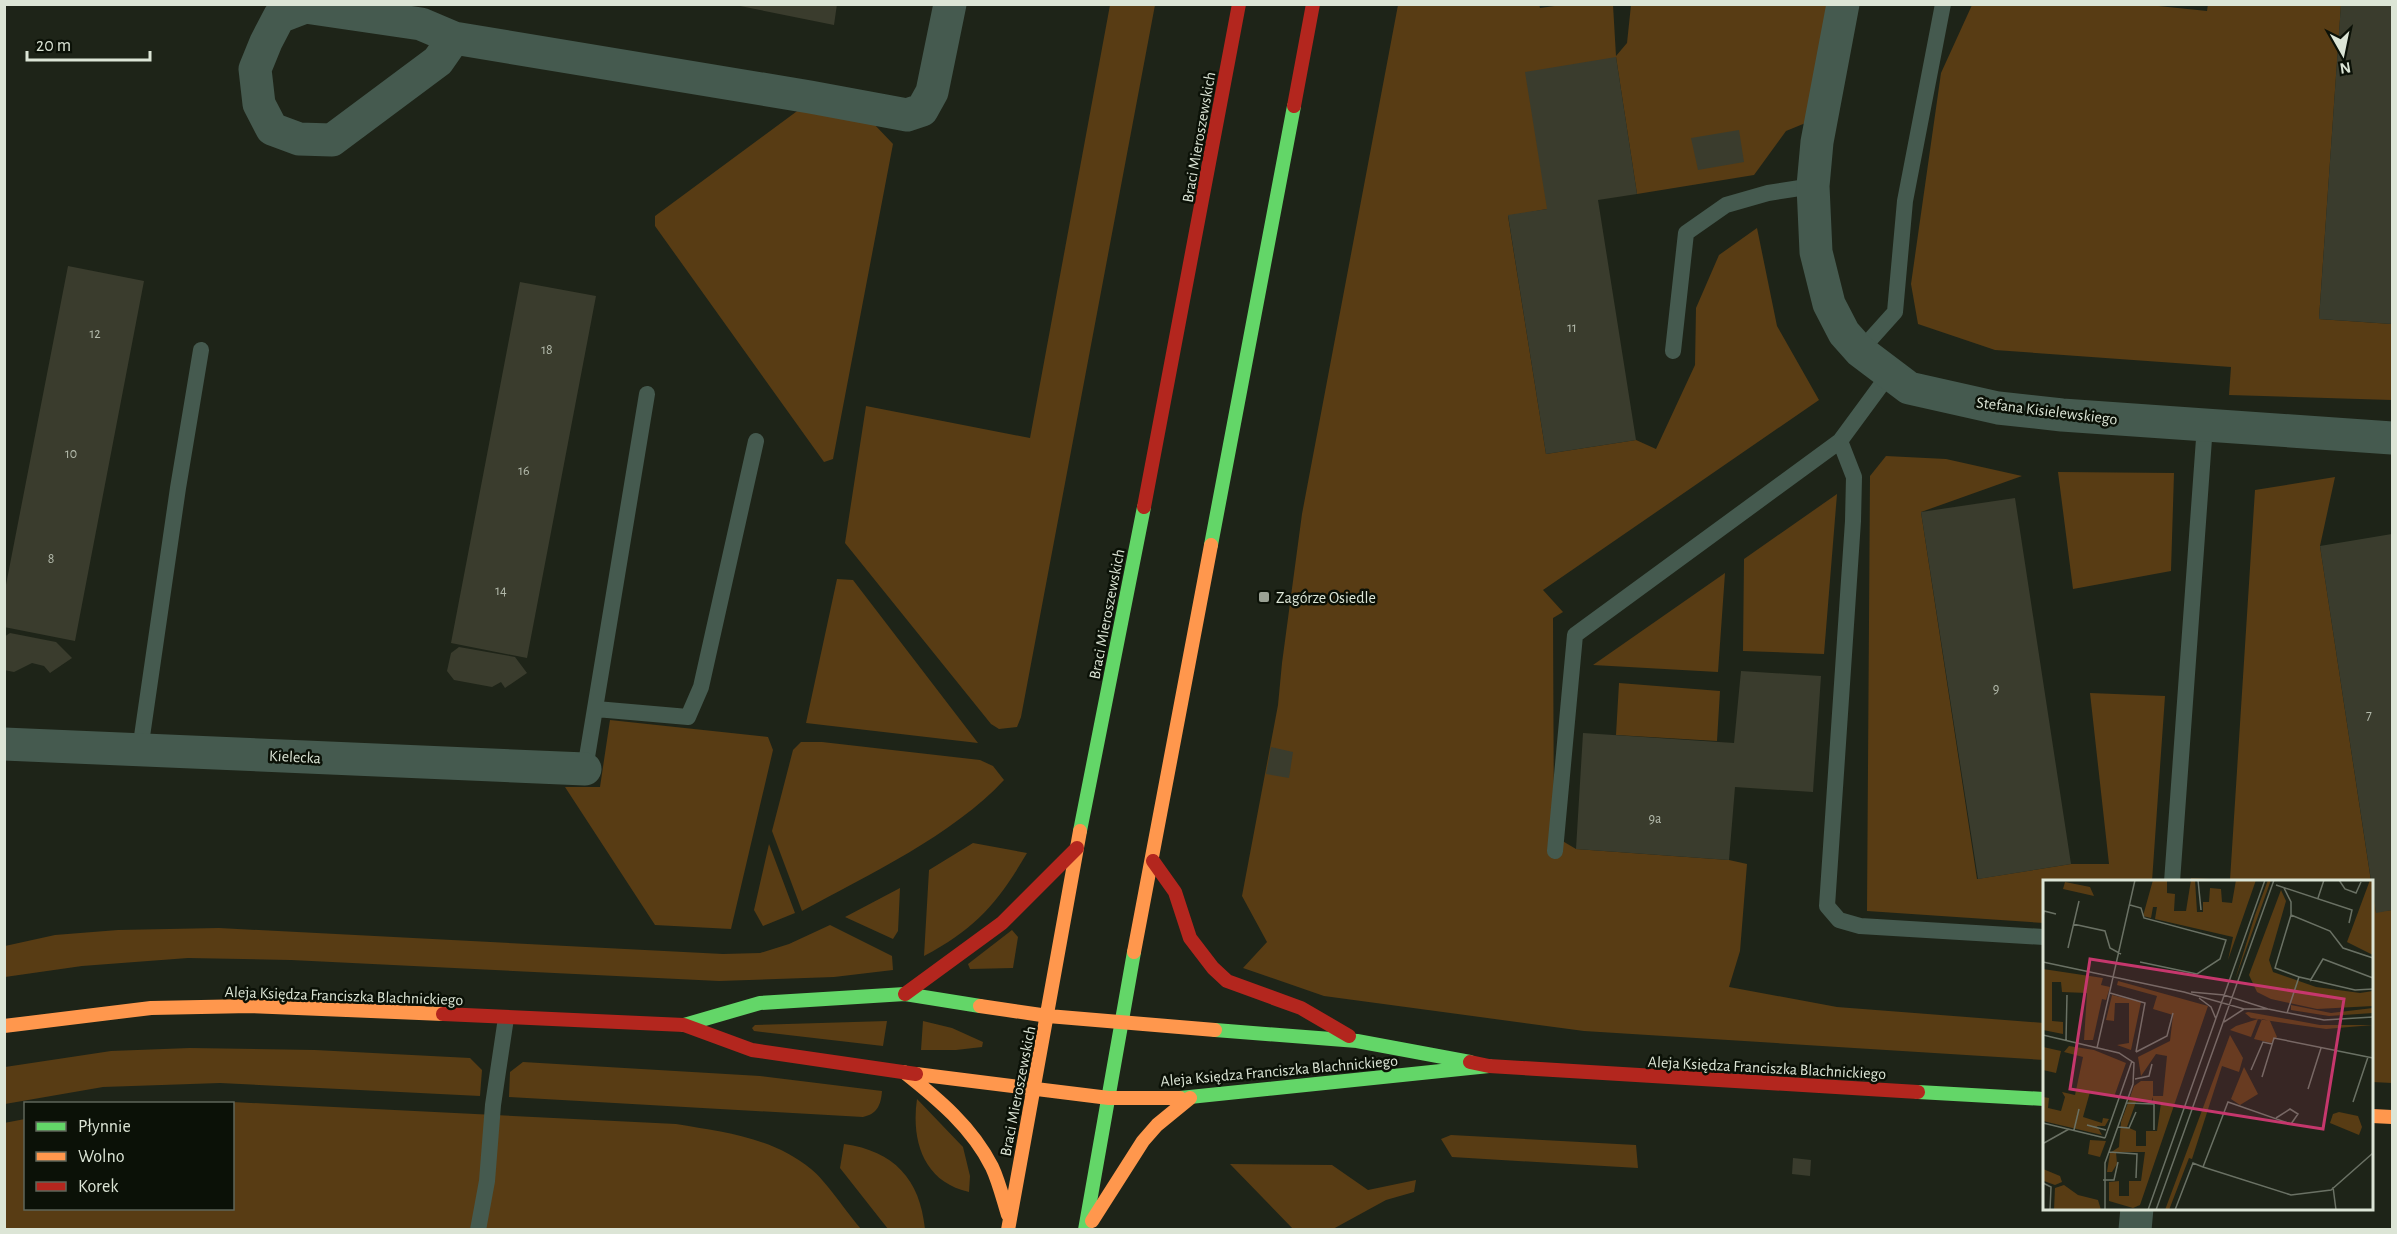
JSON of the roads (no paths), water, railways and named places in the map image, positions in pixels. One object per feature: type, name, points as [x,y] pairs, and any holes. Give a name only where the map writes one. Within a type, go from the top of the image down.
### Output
[{"type":"street","points":[[454,38],[438,61],[332,140],[299,139],[273,129],[259,104],[255,69],[266,42],[279,18],[305,7],[421,24],[454,38],[907,115],[922,110],[932,92],[950,4]]},
{"type":"street","name":"Braci Mieroszewskich","points":[[1009,1224],[1077,848],[1182,311],[1239,4]]},
{"type":"street","points":[[1086,1230],[1121,1023],[1313,4]]},
{"type":"street","name":"Stefana Kisielewskiego","points":[[1843,4],[1817,142],[1813,186],[1816,252],[1829,304],[1844,333],[1860,351],[1909,388],[1998,408],[2062,415],[2392,438]]},
{"type":"street","name":"Kielecka","points":[[4,744],[585,769]]},
{"type":"street","points":[[905,994],[1002,923],[1077,848]]},
{"type":"street","points":[[1153,861],[1175,892],[1190,938],[1213,968],[1227,981],[1301,1008],[1357,1041]]},
{"type":"street","name":"Aleja Księdza Franciszka Blachnickiego","points":[[684,1025],[760,1003],[905,994],[1048,1016],[1357,1041],[1489,1066],[2043,1100]]},
{"type":"street","name":"Aleja Księdza Franciszka Blachnickiego","points":[[4,1026],[151,1008],[251,1006],[684,1025],[752,1050],[873,1069],[1108,1098],[1190,1098],[1489,1066]]},
{"type":"street","points":[[902,1071],[945,1104],[973,1135],[993,1168],[1009,1224]]},
{"type":"street","points":[[1086,1230],[1143,1141],[1157,1125],[1190,1098]]},
{"type":"street","points":[[2373,1116],[2392,1117]]},
{"type":"street","points":[[2135,1230],[2137,1210]]},
{"type":"lane","points":[[1860,351],[1895,312],[1905,201],[1943,4]]},
{"type":"lane","points":[[1673,351],[1686,233],[1726,205],[1768,193],[1813,186]]},
{"type":"lane","points":[[140,750],[178,488],[201,350]]},
{"type":"lane","points":[[1555,851],[1575,635],[1840,441],[1890,373]]},
{"type":"lane","points":[[585,769],[647,394]]},
{"type":"lane","points":[[2172,880],[2205,425]]},
{"type":"lane","points":[[596,709],[688,717],[701,687],[756,441]]},
{"type":"lane","points":[[1840,441],[1854,477],[1853,521],[1827,906],[1839,920],[1860,926],[2043,937]]},
{"type":"lane","points":[[478,1230],[487,1181],[492,1105],[506,1018]]},
{"type":"place","name":"Zagórze Osiedle","points":[[1264,597]]}]
